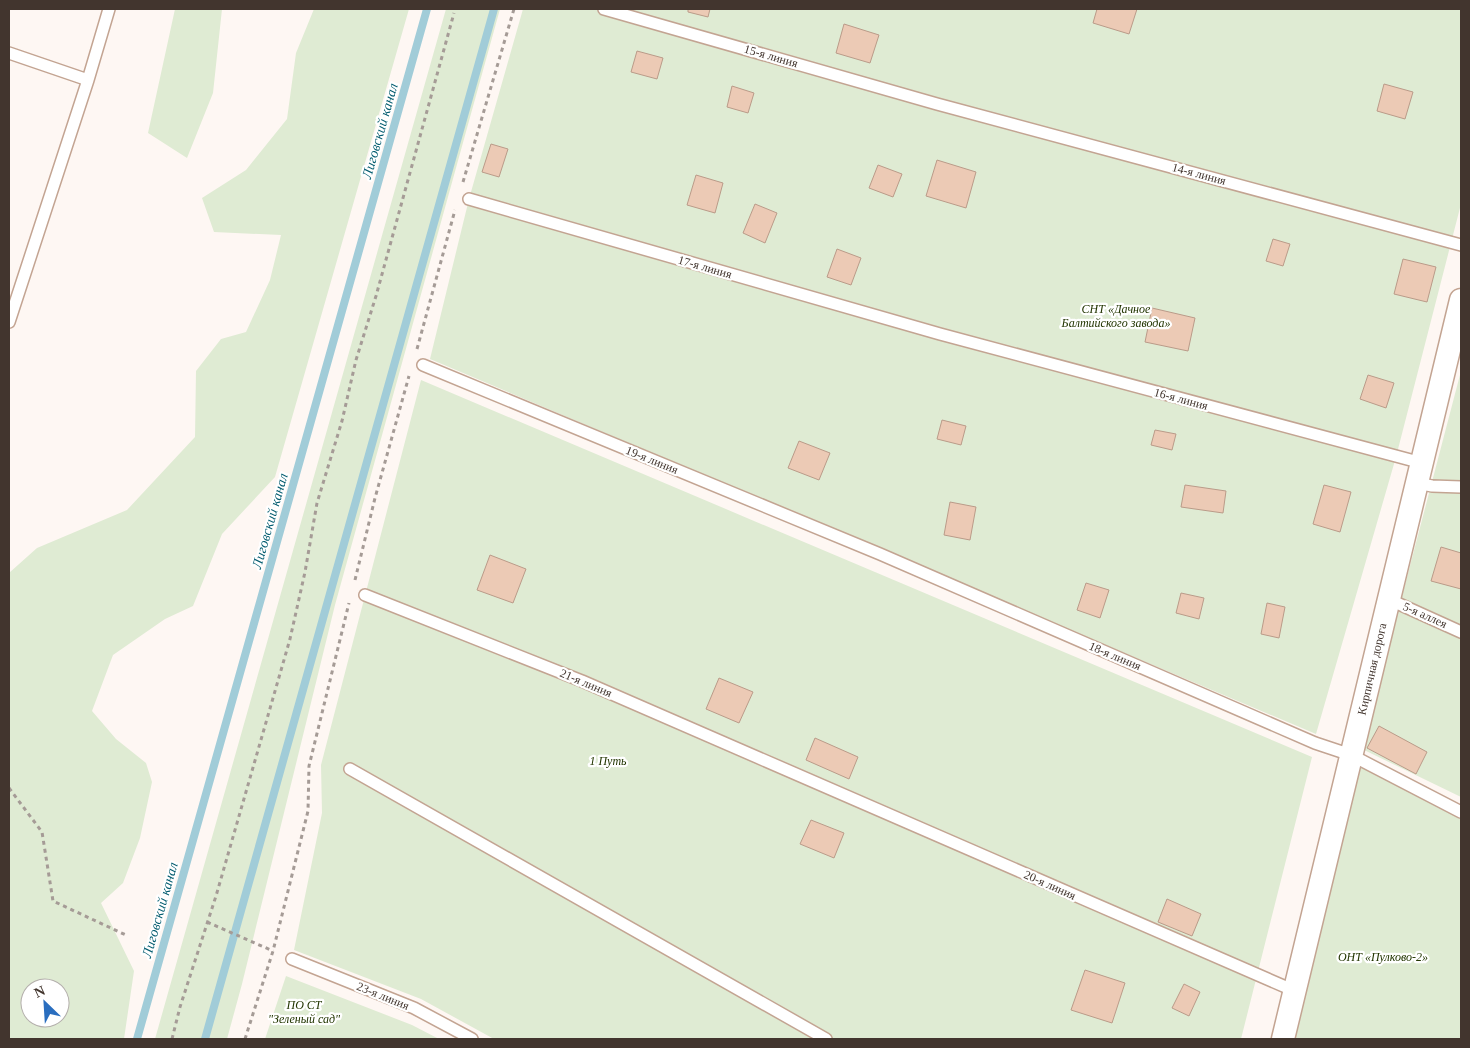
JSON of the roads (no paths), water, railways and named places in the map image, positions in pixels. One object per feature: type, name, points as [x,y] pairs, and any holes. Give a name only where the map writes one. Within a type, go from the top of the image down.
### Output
[{"type":"street","name":"Кирпичная дорога","points":[[1283,1039],[1461,300]]},
{"type":"lane","points":[[9,322],[88,80],[109,9]]},
{"type":"lane","name":"15-я линия","points":[[604,9],[937,104]]},
{"type":"lane","points":[[9,53],[88,80]]},
{"type":"lane","name":"14-я линия","points":[[937,104],[1461,246]]},
{"type":"lane","name":"17-я линия","points":[[469,200],[940,334]]},
{"type":"lane","name":"16-я линия","points":[[940,334],[1419,473],[1432,486],[1461,487]]},
{"type":"lane","name":"19-я линия","points":[[423,365],[880,554]]},
{"type":"lane","name":"18-я линия","points":[[880,554],[1306,739],[1351,756],[1461,812]]},
{"type":"lane","name":"21-я линия","points":[[365,595],[582,681],[805,777]]},
{"type":"lane","name":"5-я аллея","points":[[1388,599],[1461,632]]},
{"type":"lane","points":[[350,769],[826,1039]]},
{"type":"lane","name":"20-я линия","points":[[805,777],[1296,991]]},
{"type":"lane","name":"23-я линия","points":[[292,959],[414,1008],[472,1039]]},
{"type":"waterway","name":"Лиговский канал","points":[[137,1039],[427,9]]},
{"type":"waterway","points":[[205,1039],[494,9]]},
{"type":"park label","name":"СНТ «Дачное Балтийского завода»","points":[[1116,316]]},
{"type":"park label","name":"1 Путь","points":[[608,761]]},
{"type":"park label","name":"ОНТ «Пулково-2»","points":[[1383,957]]},
{"type":"park label","name":"ПО СТ \"Зеленый сад\"","points":[[304,1012]]}]
